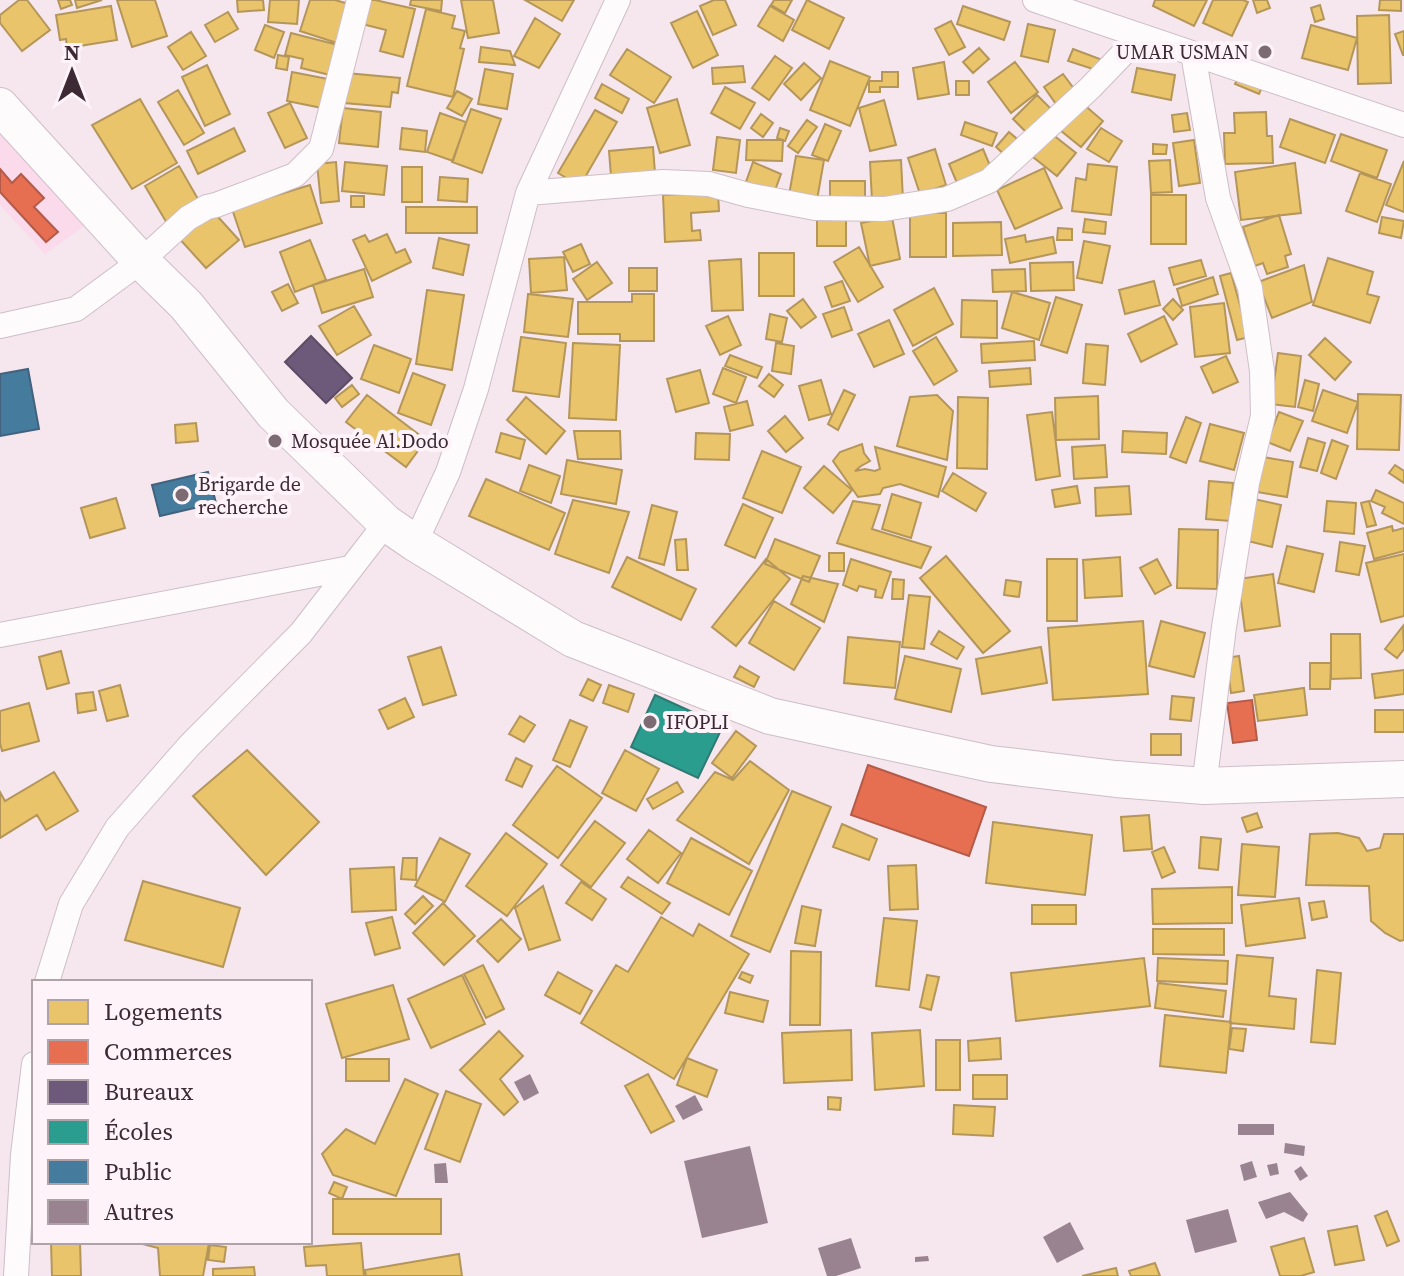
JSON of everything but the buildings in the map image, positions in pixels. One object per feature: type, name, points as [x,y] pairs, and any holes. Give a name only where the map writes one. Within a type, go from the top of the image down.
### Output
[{"type":"main road","points":[[0,106],[141,261],[186,305],[273,413],[401,533],[573,639],[770,716],[991,764],[1204,786],[1404,779]]},
{"type":"street","points":[[0,326],[76,309],[141,261],[188,218],[207,207],[295,175],[321,149],[359,0]]},
{"type":"street","points":[[48,980],[71,904],[117,828],[189,746],[301,633],[350,568],[401,533],[448,472],[476,389],[528,193],[618,0]]},
{"type":"street","points":[[1035,0],[1404,125]]},
{"type":"street","points":[[528,193],[663,182],[709,184],[815,208],[884,209],[947,199],[989,181],[1090,88],[1140,36]]},
{"type":"street","points":[[1193,54],[1218,198],[1250,288],[1262,371],[1263,416],[1247,483],[1224,627],[1204,786]]},
{"type":"street","points":[[0,635],[350,568]]},
{"type":"street","points":[[16,1276],[23,1155],[32,1081]]},
{"type":"shaded area","points":[[0,122],[90,222],[45,254],[0,205]]},
{"type":"place","name":"UMAR USMAN","points":[[1265,52]]},
{"type":"place","name":"Mosquée Al.Dodo","points":[[275,441]]},
{"type":"place","name":"Brigarde de recherche","points":[[182,495]]},
{"type":"place","name":"IFOPLI","points":[[650,722]]}]
